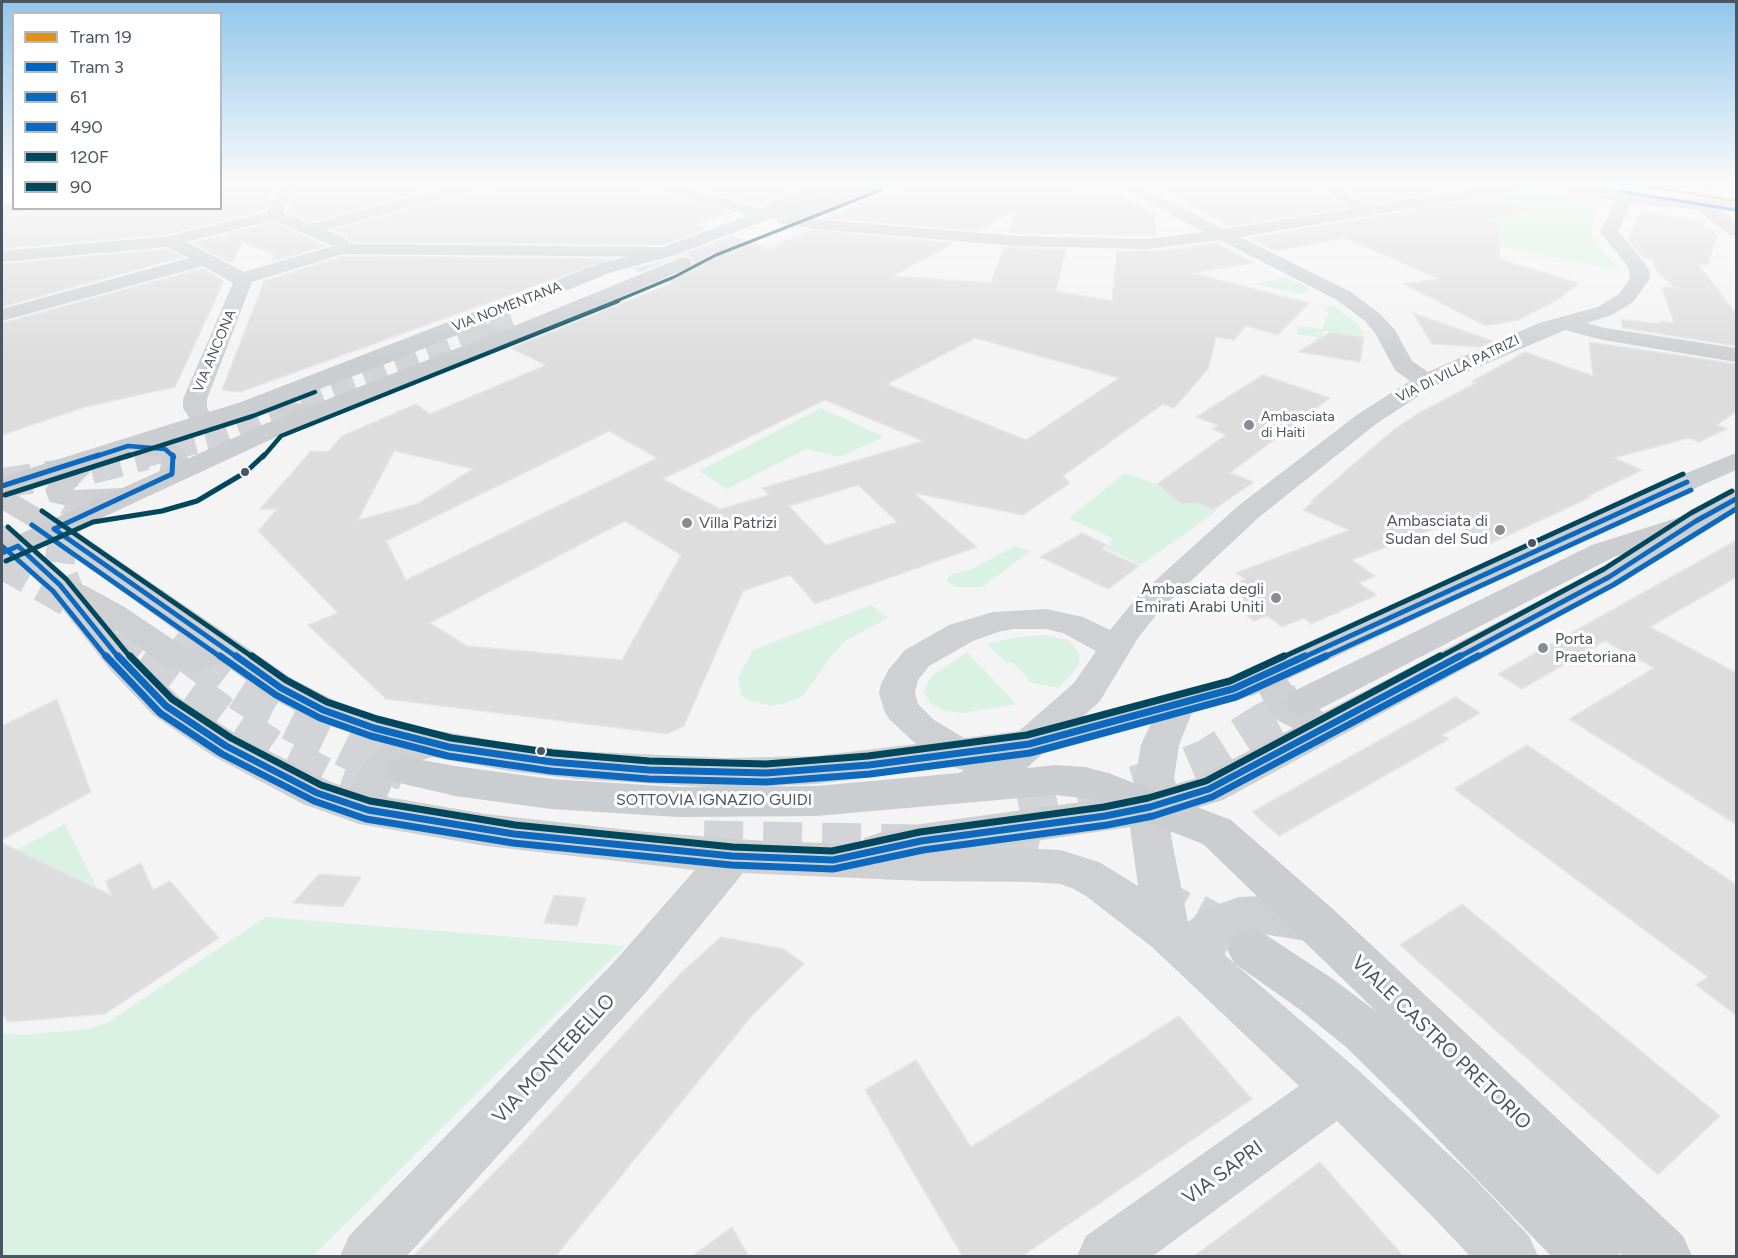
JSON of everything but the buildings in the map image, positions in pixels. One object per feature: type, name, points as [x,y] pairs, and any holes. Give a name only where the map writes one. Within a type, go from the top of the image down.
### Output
[{"type":"main road","name":"VIA NOMENTANA","points":[[2,486],[283,395],[605,268],[667,252],[697,241]]},
{"type":"main road","name":"VIA NOMENTANA","points":[[7,544],[67,538],[125,496],[172,474],[314,412],[494,342],[671,269],[726,241]]},
{"type":"main road","points":[[667,252],[508,321],[712,247]]},
{"type":"main road","points":[[986,774],[1029,744],[1233,689],[1652,497],[1737,461]]},
{"type":"main road","points":[[1303,702],[1603,551],[1696,521],[1737,499]]},
{"type":"main road","name":"SOTTOVIA IGNAZIO GUIDI","points":[[417,757],[455,782],[551,794],[678,802],[816,801],[986,774],[1085,782],[1108,788],[1150,807],[1217,832]]},
{"type":"main road","name":"VIALE CASTRO PRETORIO","points":[[1217,832],[1318,924],[1664,1257]]},
{"type":"main road","points":[[1250,949],[1316,994],[1363,1030],[1418,1082],[1591,1257]]},
{"type":"street","points":[[2,256],[170,241],[242,279],[342,249],[667,252]]},
{"type":"street","points":[[338,241],[342,249]]},
{"type":"street","points":[[1032,241],[1076,244],[1175,241]]},
{"type":"street","points":[[1233,241],[1324,285],[1362,309],[1384,330],[1403,365],[1426,381]]},
{"type":"street","name":"VIA DI VILLA PATRIZI","points":[[1029,744],[1087,692],[1114,648],[1149,603],[1248,512],[1367,419],[1426,381],[1517,340],[1613,307],[1626,298],[1639,280],[1635,262],[1617,241]]},
{"type":"street","points":[[2,315],[203,260]]},
{"type":"street","name":"VIA ANCONA","points":[[204,422],[195,408],[195,399],[243,283],[242,279]]},
{"type":"street","points":[[1564,322],[1603,334],[1737,355]]},
{"type":"street","points":[[460,324],[485,330],[492,335],[494,342]]},
{"type":"street","points":[[283,395],[283,404],[288,409],[314,412]]},
{"type":"street","points":[[128,446],[170,451],[175,458],[172,474]]},
{"type":"street","points":[[90,459],[64,482],[59,490],[60,496],[78,500],[125,496]]},
{"type":"street","points":[[2,498],[67,538],[281,688],[323,710],[374,728],[417,757]]},
{"type":"street","points":[[833,860],[921,841],[1077,821],[1150,807],[1209,789],[1609,577],[1696,521]]},
{"type":"street","points":[[7,544],[60,585],[106,610],[178,659],[194,661],[225,650]]},
{"type":"street","points":[[60,585],[124,664],[166,706],[226,746],[274,772],[317,793],[368,810],[514,834],[732,856],[922,864],[1031,865],[1060,867],[1084,874],[1101,883],[1177,941],[1340,1088],[1452,1196],[1509,1257]]},
{"type":"street","points":[[986,774],[918,727],[902,710],[897,693],[901,677],[917,658],[929,649],[961,633],[993,622],[1029,618],[1071,624],[1088,631],[1114,648]]},
{"type":"street","points":[[1266,674],[1282,703],[1290,711],[1326,728]]},
{"type":"street","points":[[1177,705],[1160,745],[1150,807],[1151,844],[1177,941]]},
{"type":"street","points":[[368,810],[367,794],[379,771],[399,754],[417,757]]},
{"type":"street","points":[[1209,789],[1217,832]]},
{"type":"street","name":"VIA MONTEBELLO","points":[[369,1257],[624,984],[732,856]]},
{"type":"street","points":[[1177,941],[1239,916],[1263,915],[1318,924]]},
{"type":"street","name":"VIA SAPRI","points":[[1106,1257],[1340,1088]]},
{"type":"green space","points":[[1473,241],[1595,241],[1622,271]]},
{"type":"green space","points":[[1284,277],[1310,288],[1301,294],[1253,284]]},
{"type":"green space","points":[[1334,306],[1358,324],[1364,336],[1324,331],[1321,338],[1296,334],[1299,326],[1322,329],[1329,313],[1323,308]]},
{"type":"green space","points":[[821,408],[884,437],[839,457],[807,449],[727,489],[699,471]]},
{"type":"green space","points":[[1125,473],[1217,511],[1141,565],[1105,548],[1111,544],[1108,542],[1113,539],[1069,518]]},
{"type":"green space","points":[[1015,546],[1031,551],[982,587],[956,587],[947,581],[949,576],[970,570]]},
{"type":"green space","points":[[871,605],[888,618],[845,641],[802,697],[770,706],[748,700],[741,695],[738,678],[753,650]]},
{"type":"green space","points":[[1044,635],[1068,640],[1079,652],[1079,665],[1059,688],[1028,682],[1028,678],[1012,662],[1007,663],[987,644],[1017,637]]},
{"type":"green space","points":[[967,652],[1016,704],[963,713],[945,711],[930,703],[924,691],[931,677]]},
{"type":"green space","points":[[65,824],[96,886],[109,913],[16,850]]},
{"type":"green space","points":[[266,917],[625,946],[313,1256],[2,1256],[2,1033],[23,1035],[88,1029],[107,1023]]},
{"type":"tunnel","points":[[140,457],[213,438],[514,324]]},
{"type":"tunnel","points":[[2,483],[88,470],[146,455]]},
{"type":"tunnel","points":[[74,605],[59,566],[63,537],[81,508]]},
{"type":"tunnel","points":[[2,564],[74,605]]},
{"type":"tunnel","points":[[74,605],[145,658]]},
{"type":"tunnel","points":[[172,641],[194,658]]},
{"type":"tunnel","points":[[143,656],[233,723],[281,755],[334,782],[392,803]]},
{"type":"tunnel","points":[[192,656],[233,687],[272,712],[362,756],[405,771]]},
{"type":"tunnel","points":[[1020,813],[1100,796],[1168,775],[1208,758],[1263,723],[1303,702]]},
{"type":"tunnel","points":[[704,840],[978,845],[1018,849],[1051,856]]},
{"type":"tunnel","points":[[1147,891],[1197,919]]},
{"type":"tunnel","points":[[1194,918],[1233,939]]},
{"type":"transit line","name":"90","points":[[6,561],[93,522],[162,511],[197,501],[246,472],[281,436],[547,330],[674,277],[716,255],[752,241]]},
{"type":"transit line","name":"90","points":[[5,495],[253,416],[315,392]]},
{"type":"transit line","name":"61","points":[[2,486],[128,446],[165,449],[174,456],[172,474],[54,529]]},
{"type":"transit line","name":"120F","points":[[42,511],[286,680],[327,702],[377,719],[451,738],[553,753],[649,761],[766,764],[868,756],[1027,735],[1230,681],[1683,474]]},
{"type":"transit line","name":"61","points":[[54,529],[281,688],[323,710],[374,728],[449,747],[552,762],[649,770],[766,773],[869,765],[1029,744],[1233,689],[1687,482]]},
{"type":"transit line","name":"490","points":[[32,525],[276,695],[320,718],[371,736],[448,756],[551,771],[649,779],[766,782],[870,774],[1030,753],[1236,697],[1691,490]]},
{"type":"transit line","name":"120F","points":[[8,527],[66,579],[131,658],[172,699],[231,738],[321,785],[370,801],[515,825],[733,847],[832,851],[920,832],[1104,807],[1148,798],[1206,781],[1604,569],[1691,513],[1732,491]]},
{"type":"transit line","name":"61","points":[[2,553],[18,546],[60,585],[124,664],[166,706],[226,746],[317,793],[368,810],[514,834],[732,856],[833,860],[921,841],[1105,816],[1150,807],[1209,789],[1609,577],[1696,521],[1736,499]]},
{"type":"transit line","name":"490","points":[[2,546],[53,591],[117,670],[160,713],[222,754],[314,801],[366,819],[513,843],[731,865],[833,869],[923,850],[1107,825],[1153,816],[1212,797],[1613,585],[1736,509]]},
{"type":"place","name":"Ambasciata di Haiti","points":[[1249,425]]},
{"type":"place","name":"Villa Patrizi","points":[[687,523]]},
{"type":"place","name":"Ambasciata di Sudan del Sud","points":[[1500,530]]},
{"type":"place","name":"Ambasciata degli Emirati Arabi Uniti","points":[[1276,598]]},
{"type":"place","name":"Porta Praetoriana","points":[[1543,648]]}]
